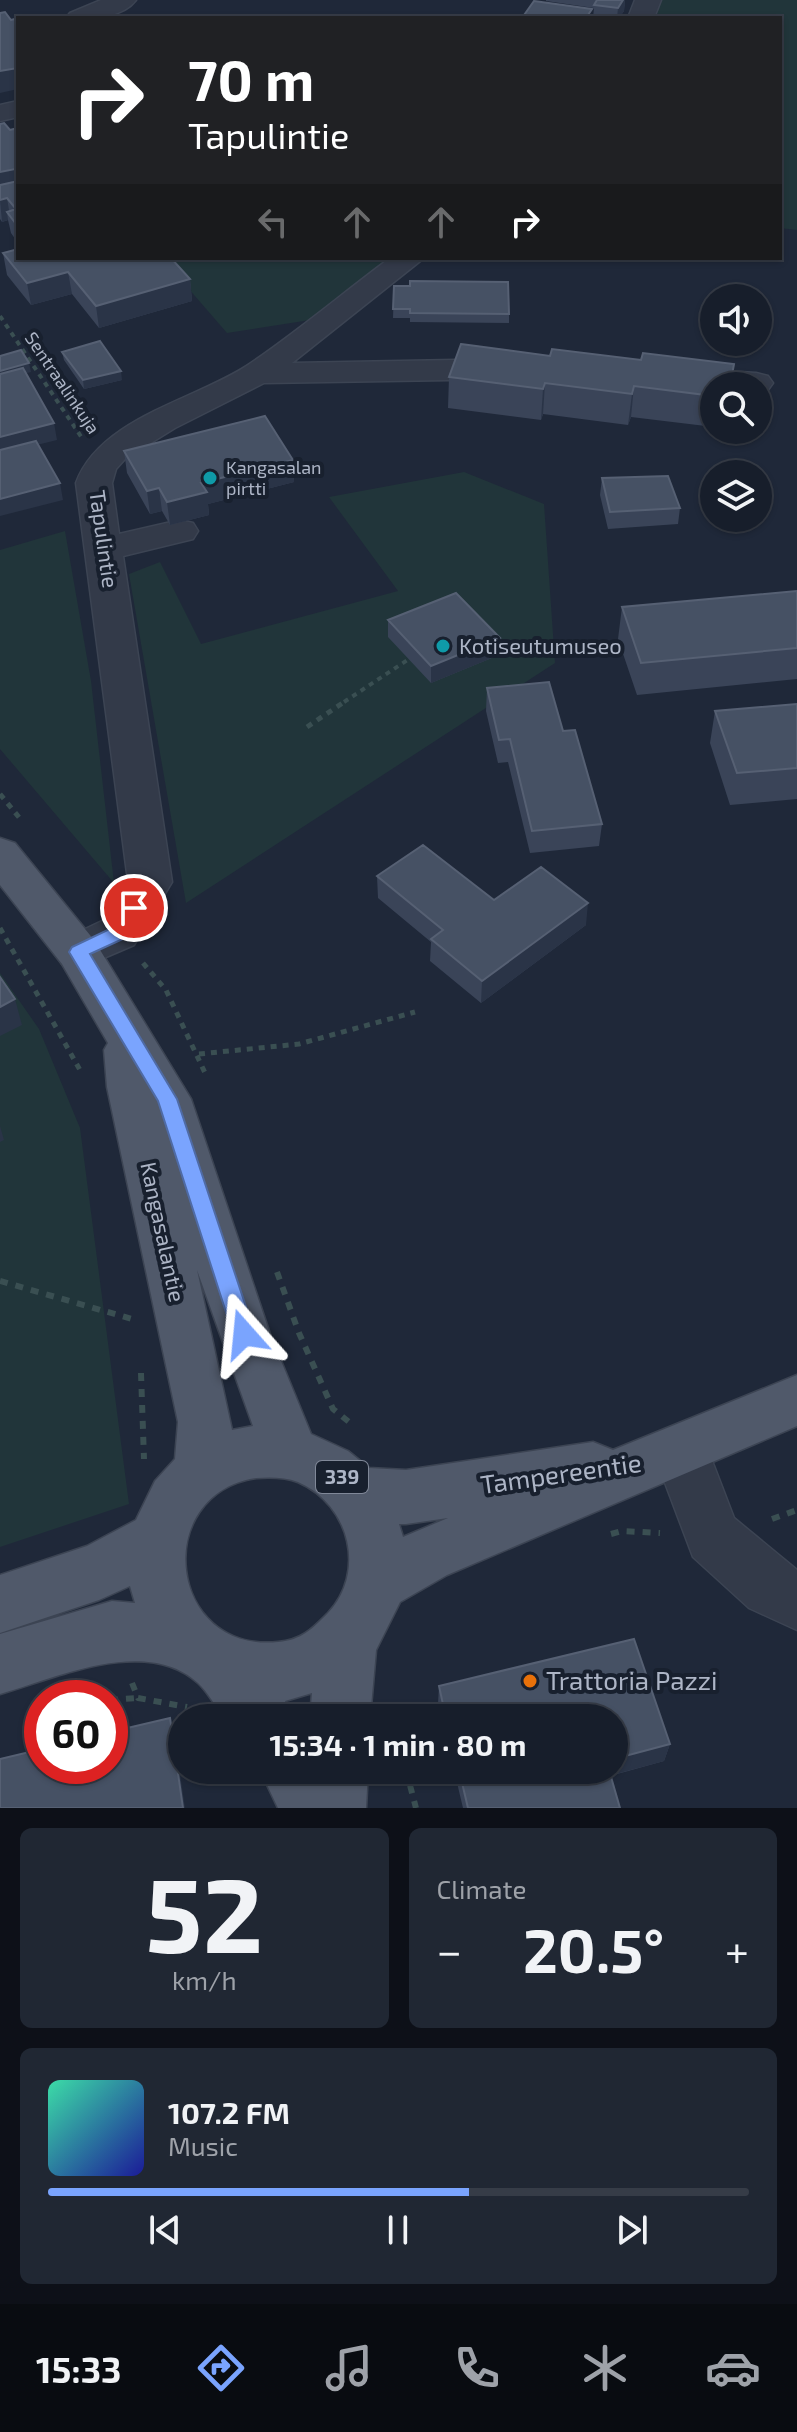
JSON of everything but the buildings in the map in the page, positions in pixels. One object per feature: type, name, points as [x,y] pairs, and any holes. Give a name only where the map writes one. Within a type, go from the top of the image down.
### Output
[{"type":"main road","name":"Kangasalantie","points":[[0,854],[78,952],[107,994],[127,1036],[167,1099],[244,1334],[291,1453]]},
{"type":"main road","name":"Kangasalantie","points":[[127,1036],[131,1087],[205,1422],[202,1475]]},
{"type":"main road","points":[[668,1456],[797,1400]]},
{"type":"main road","name":"339","points":[[201,1670],[254,1673],[289,1670],[322,1656],[348,1634],[366,1610],[379,1568],[377,1536],[359,1495],[329,1468],[291,1453],[273,1452],[237,1458],[202,1475],[175,1503],[160,1538],[156,1556],[162,1606],[201,1670],[244,1704]]},
{"type":"main road","name":"Tampereentie","points":[[359,1495],[406,1497],[668,1456]]},
{"type":"main road","name":"Tampereentie","points":[[376,1583],[427,1555],[668,1456]]},
{"type":"main road","points":[[0,1604],[99,1571],[160,1538]]},
{"type":"main road","points":[[0,1664],[112,1631],[201,1670]]},
{"type":"main road","name":"339","points":[[341,1704],[348,1634]]},
{"type":"main road","points":[[299,1784],[313,1808]]},
{"type":"main road","points":[[335,1808],[336,1784]]},
{"type":"street","points":[[84,16],[123,0]]},
{"type":"street","name":"Tapulintie","points":[[78,952],[118,933],[150,882],[106,548],[94,483],[100,466],[113,452],[163,421],[258,373],[406,260]]},
{"type":"street","points":[[258,373],[540,371]]},
{"type":"street","points":[[632,376],[700,380]]},
{"type":"street","points":[[106,548],[180,531]]},
{"type":"street","points":[[668,1456],[713,1537],[770,1587],[797,1601]]},
{"type":"path","name":"Sentraalinkuja","points":[[0,316],[100,466]]},
{"type":"path","points":[[307,727],[409,659]]},
{"type":"path","points":[[0,928],[82,1072]]},
{"type":"path","points":[[199,1054],[299,1044],[415,1012]]},
{"type":"path","points":[[0,1281],[133,1320]]},
{"type":"path","points":[[131,1305],[135,1335]]},
{"type":"path","points":[[140,1366],[144,1467]]},
{"type":"path","points":[[112,1631],[138,1698]]},
{"type":"path","points":[[128,1699],[138,1698],[201,1670]]},
{"type":"path","points":[[410,1784],[416,1808]]},
{"type":"green space","points":[[660,0],[797,0],[797,230],[782,228],[782,16],[657,16]]},
{"type":"green space","points":[[164,260],[400,260],[323,318],[227,333]]},
{"type":"green space","points":[[464,472],[544,504],[555,663],[186,903],[129,574],[160,562],[201,644],[398,591],[329,497]]},
{"type":"green space","points":[[65,531],[91,681],[114,883],[0,749],[0,550]]},
{"type":"green space","points":[[0,973],[39,1029],[80,1128],[129,1504],[0,1547]]},
{"type":"place","name":"Kangasalan pirtti","points":[[210,478]]},
{"type":"place","name":"Kotiseutumuseo","points":[[443,646]]},
{"type":"place","name":"Trattoria Pazzi","points":[[530,1681]]},
{"type":"route","points":[[134,908],[118,933],[78,952],[107,994],[127,1036],[167,1099],[244,1334]]}]
